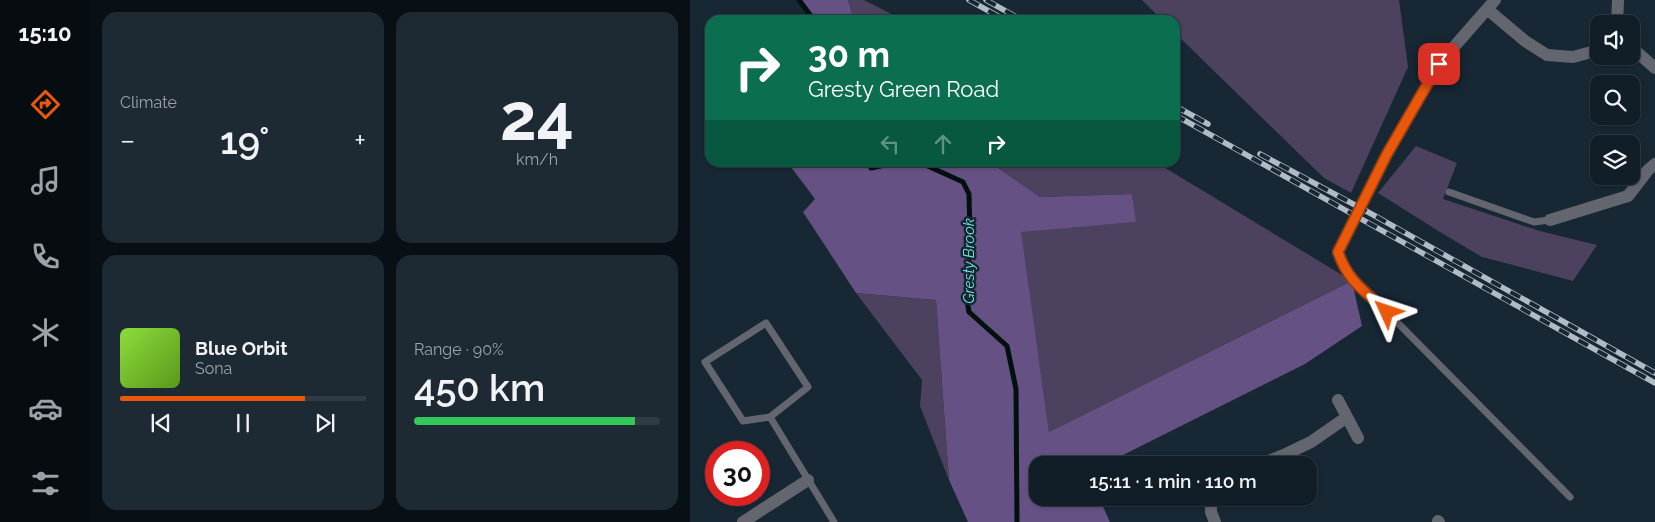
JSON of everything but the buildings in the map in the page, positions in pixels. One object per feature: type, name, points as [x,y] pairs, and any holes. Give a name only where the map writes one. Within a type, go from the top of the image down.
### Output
[{"type":"street","points":[[1617,15],[1618,0]]},
{"type":"street","points":[[1387,312],[1352,281],[1342,266],[1338,252],[1387,154],[1439,64],[1491,5],[1525,41],[1547,55],[1573,57],[1590,52]]},
{"type":"street","points":[[1640,55],[1655,68]]},
{"type":"street","points":[[1550,220],[1628,196],[1655,164]]},
{"type":"street","points":[[1338,400],[1358,438]]},
{"type":"street","points":[[1281,456],[1311,442],[1347,417]]},
{"type":"street","points":[[743,522],[808,480]]},
{"type":"street","points":[[1211,506],[1215,522]]},
{"type":"lane","points":[[1449,192],[1534,222],[1550,220]]},
{"type":"lane","points":[[1387,312],[1570,497]]},
{"type":"lane","points":[[766,323],[808,387],[770,417],[743,421],[705,362],[766,323]]},
{"type":"lane","points":[[770,417],[834,522]]},
{"type":"shaded area","points":[[799,0],[848,0],[852,15],[810,15]]},
{"type":"shaded area","points":[[848,0],[864,0],[893,15],[852,15]]},
{"type":"shaded area","points":[[1142,0],[1399,0],[1408,67],[1351,193],[1324,178],[1180,38],[1180,15],[1157,15]]},
{"type":"shaded area","points":[[1416,146],[1457,163],[1443,199],[1540,231],[1597,245],[1573,281],[1482,257],[1378,193]]},
{"type":"shaded area","points":[[791,167],[997,167],[1040,197],[1132,194],[1136,222],[1021,232],[1049,432],[1352,281],[1362,326],[1305,364],[1121,456],[1029,456],[1029,506],[1103,506],[1110,522],[968,522],[949,480],[936,300],[856,293],[803,212],[815,199]]},
{"type":"shaded area","points":[[997,167],[1164,167],[1352,281],[1049,432],[1020,231],[1135,222],[1132,194],[1040,197]]},
{"type":"shaded area","points":[[856,293],[936,300],[949,480],[920,406],[922,380]]},
{"type":"waterway","name":"Gresty Brook","points":[[799,0],[810,15]]},
{"type":"waterway","name":"Gresty Brook","points":[[871,167],[876,167]]},
{"type":"waterway","name":"Gresty Brook","points":[[930,167],[963,182],[969,194],[970,236],[967,300],[969,312],[1007,346],[1016,389],[1017,522]]},
{"type":"railway","points":[[969,0],[996,15]]},
{"type":"railway","points":[[986,0],[1013,15]]},
{"type":"railway","points":[[1180,109],[1208,124]]},
{"type":"railway","points":[[1180,118],[1655,383]]},
{"type":"railway","points":[[1260,154],[1368,212],[1655,373]]},
{"type":"route","points":[[1387,312],[1352,281],[1342,266],[1338,252],[1387,154],[1439,64]]}]
